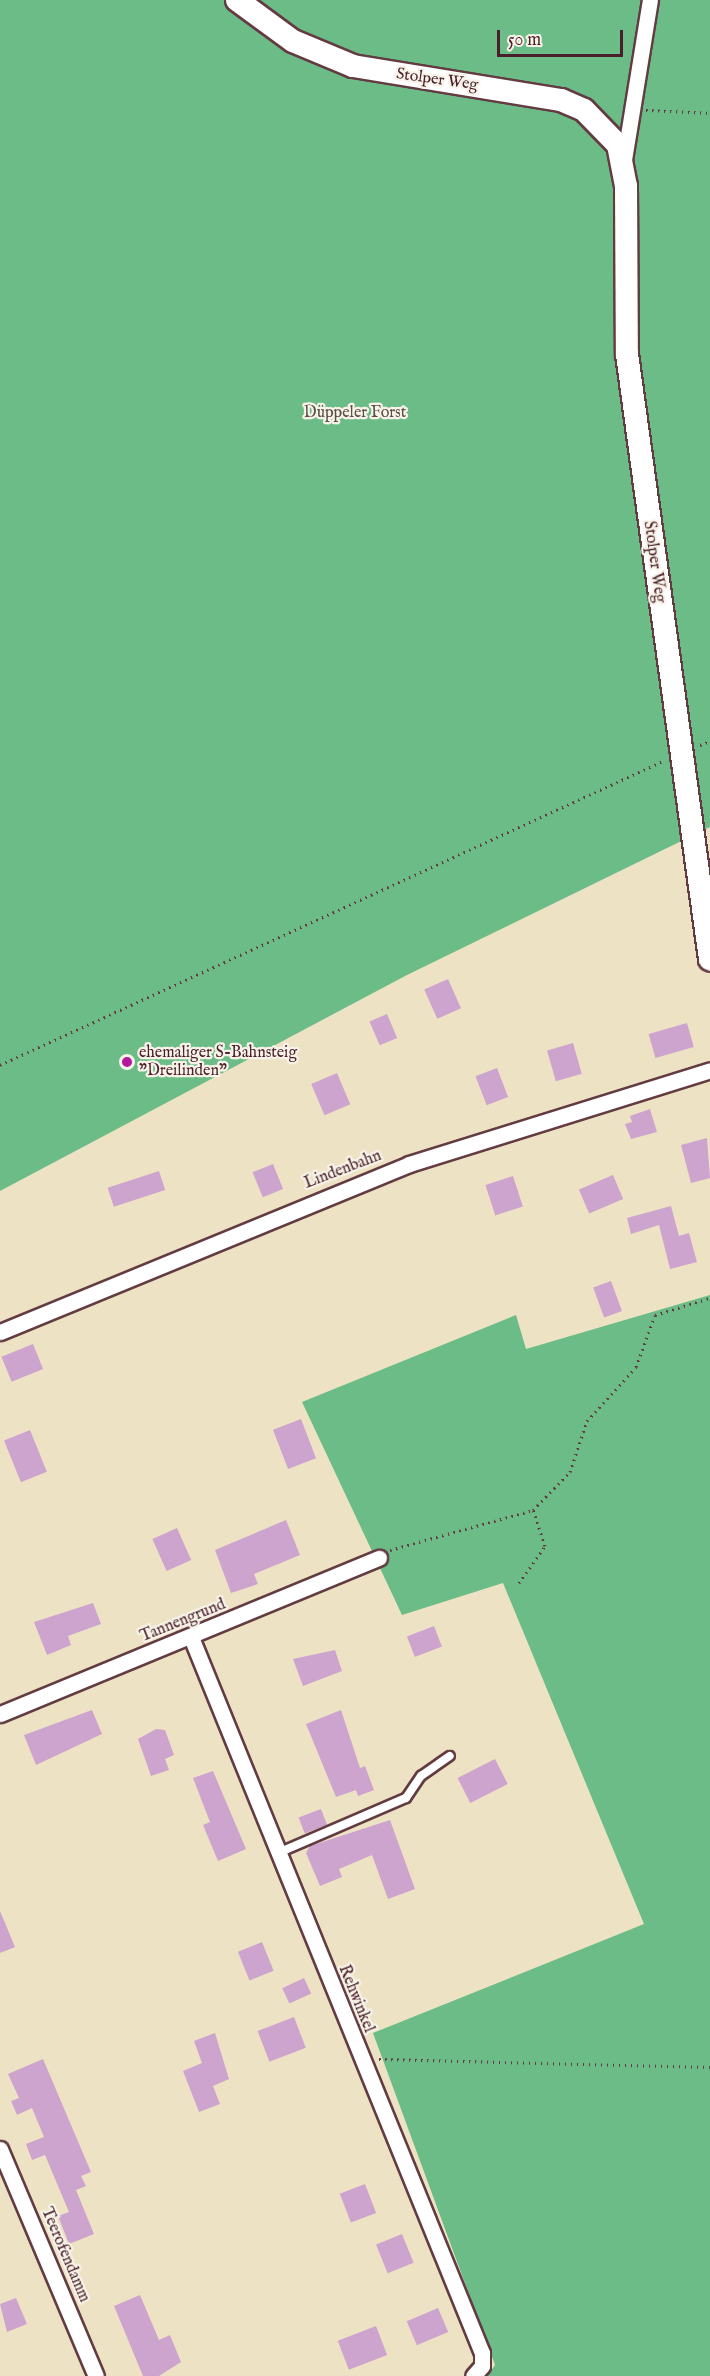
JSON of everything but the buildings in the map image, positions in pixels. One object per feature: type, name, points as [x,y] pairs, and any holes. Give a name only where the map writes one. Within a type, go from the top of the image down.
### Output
[{"type":"street","name":"Stolper Weg","points":[[237,0],[293,41],[353,66],[528,92],[568,104],[605,128],[623,164]]},
{"type":"street","name":"Stolper Weg","points":[[650,0],[634,109],[623,164],[627,354],[710,959]]},
{"type":"street","name":"Lindenbahn","points":[[0,1332],[409,1164],[710,1070]]},
{"type":"street","name":"Tannengrund","points":[[0,1714],[379,1558]]},
{"type":"street","name":"Rehwinkel","points":[[191,1637],[482,2353],[475,2375]]},
{"type":"street","name":"Teerofendamm","points":[[0,2149],[96,2376]]},
{"type":"lane","points":[[277,1853],[406,1798],[421,1776],[450,1756]]},
{"type":"path","points":[[634,109],[710,113]]},
{"type":"path","points":[[0,1065],[682,762]]},
{"type":"path","points":[[379,1558],[398,1545],[533,1510],[570,1472],[587,1421],[636,1367],[655,1315],[710,1298]]},
{"type":"path","points":[[519,1582],[545,1546],[533,1510]]},
{"type":"path","points":[[361,2058],[710,2067]]},
{"type":"green space","name":"Düppeler Forst","points":[[0,0],[710,0],[710,827],[407,975],[0,1191]]},
{"type":"green space","points":[[710,1295],[710,2376],[487,2376],[495,2365],[373,2033],[644,1924],[503,1583],[402,1615],[302,1402],[516,1315],[526,1349]]},
{"type":"place","name":"ehemaliger S-Bahnsteig \"Dreilinden\"","points":[[127,1062]]}]
